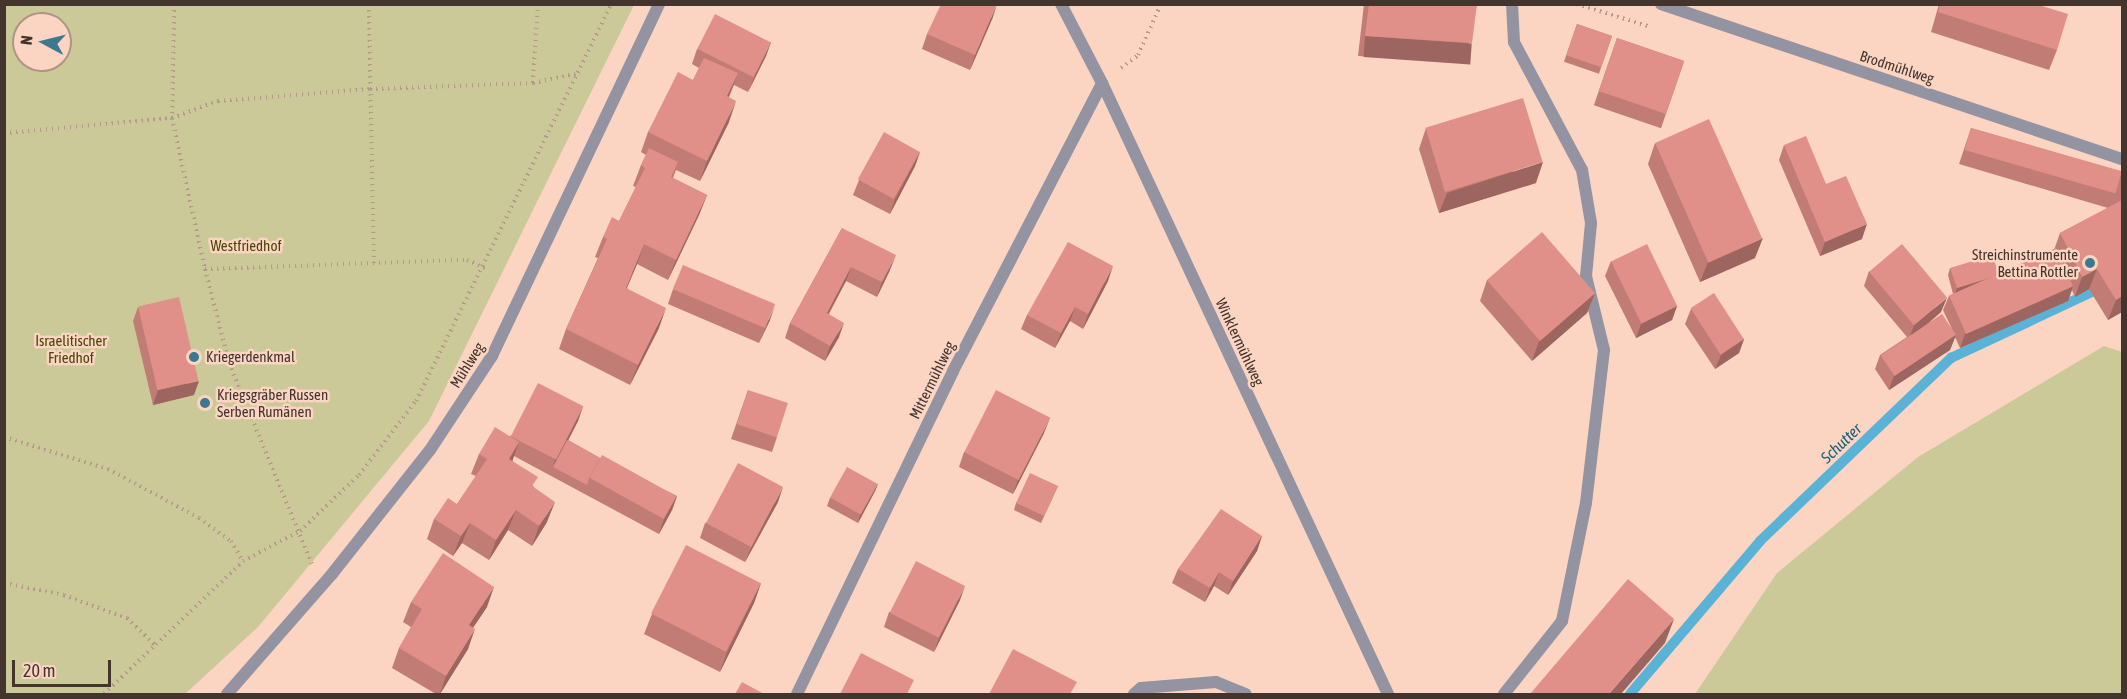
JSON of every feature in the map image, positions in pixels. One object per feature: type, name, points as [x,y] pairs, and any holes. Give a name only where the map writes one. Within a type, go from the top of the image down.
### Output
[{"type":"street","name":"Mühlweg","points":[[227,694],[332,574],[430,450],[492,356],[659,4]]},
{"type":"street","name":"Winklermühlweg","points":[[1061,4],[1102,82],[1388,694]]},
{"type":"street","points":[[1504,694],[1562,621],[1586,503],[1604,350],[1586,276],[1591,223],[1582,170],[1514,42],[1512,4]]},
{"type":"street","name":"Brodmühlweg","points":[[1661,4],[2122,159]]},
{"type":"street","name":"Mittermühlweg","points":[[797,694],[953,371],[1102,82]]},
{"type":"street","points":[[1134,694],[1141,688],[1216,682],[1246,694]]},
{"type":"path","points":[[174,4],[172,118],[205,269],[229,363],[300,531],[311,564],[332,574]]},
{"type":"path","points":[[369,4],[374,263]]},
{"type":"path","points":[[533,83],[538,4]]},
{"type":"path","points":[[104,694],[243,561],[300,531],[359,475],[416,401],[485,268],[581,73],[611,4]]},
{"type":"path","points":[[1102,82],[1138,55],[1161,4]]},
{"type":"path","points":[[4,133],[172,118],[218,101],[370,89],[533,83],[581,73]]},
{"type":"path","points":[[205,269],[467,260],[485,268]]},
{"type":"path","points":[[4,437],[108,469],[199,518],[231,541],[243,561]]},
{"type":"path","points":[[4,583],[64,595],[127,618],[156,646]]},
{"type":"green space","name":"Westfriedhof","points":[[4,5],[634,5],[429,421],[258,627],[185,694],[5,694]]},
{"type":"green space","points":[[2104,346],[2122,352],[2122,694],[1695,694],[1777,573],[1918,457]]},
{"type":"building","points":[[941,4],[997,4],[975,55],[927,34]]},
{"type":"building","points":[[1369,4],[1477,4],[1472,43],[1365,36]]},
{"type":"building","points":[[1940,4],[2042,4],[2042,6],[2068,14],[2057,50],[1938,12]]},
{"type":"building","points":[[715,14],[771,43],[753,77],[697,49]]},
{"type":"building","points":[[1577,24],[1612,36],[1601,67],[1566,55]]},
{"type":"building","points":[[1617,38],[1684,61],[1666,114],[1599,91]]},
{"type":"building","points":[[704,58],[738,73],[727,96],[736,101],[707,161],[648,132],[678,72],[693,80]]},
{"type":"building","points":[[1523,98],[1543,162],[1445,192],[1425,128]]},
{"type":"building","points":[[1709,119],[1762,239],[1708,263],[1655,143]]},
{"type":"building","points":[[1971,128],[2122,171],[2116,193],[1965,150]]},
{"type":"building","points":[[884,132],[920,152],[894,199],[858,179]]},
{"type":"building","points":[[1806,136],[1826,184],[1846,176],[1867,224],[1825,242],[1784,145]]},
{"type":"building","points":[[649,148],[678,162],[671,177],[707,195],[676,260],[644,244],[626,288],[666,308],[638,365],[566,329],[607,239],[603,237],[612,217],[619,221],[645,168],[641,165]]},
{"type":"building","points":[[2122,200],[2122,296],[2116,300],[2097,269],[2082,277],[2060,233]]},
{"type":"building","points":[[842,228],[896,255],[882,282],[851,267],[827,313],[844,323],[830,346],[790,323]]},
{"type":"building","points":[[1542,232],[1595,293],[1540,341],[1487,280]]},
{"type":"building","points":[[1068,242],[1113,266],[1088,314],[1075,307],[1061,333],[1027,315]]},
{"type":"building","points":[[1647,244],[1677,306],[1641,324],[1611,262]]},
{"type":"building","points":[[1902,244],[1947,298],[1914,325],[1869,272]]},
{"type":"building","points":[[2056,248],[2073,286],[1966,334],[1949,296]]},
{"type":"building","points":[[1993,255],[1998,274],[1957,288],[1950,268]]},
{"type":"building","points":[[683,265],[775,304],[765,328],[673,289]]},
{"type":"building","points":[[1714,293],[1744,339],[1720,354],[1691,308]]},
{"type":"building","points":[[179,297],[198,381],[157,390],[138,306]]},
{"type":"building","points":[[1942,314],[1956,335],[1895,376],[1881,355]]},
{"type":"building","points":[[538,383],[583,406],[556,460],[511,436]]},
{"type":"building","points":[[748,390],[788,403],[777,437],[737,424]]},
{"type":"building","points":[[996,390],[1050,418],[1019,480],[964,452]]},
{"type":"building","points":[[495,427],[519,442],[509,459],[538,477],[532,486],[555,502],[539,526],[516,510],[496,540],[470,523],[461,536],[434,519],[448,498],[457,504],[487,459],[479,454]]},
{"type":"building","points":[[567,440],[600,458],[587,485],[553,467]]},
{"type":"building","points":[[602,455],[676,496],[664,519],[589,478]]},
{"type":"building","points":[[738,463],[783,487],[751,547],[706,523]]},
{"type":"building","points":[[847,467],[878,484],[861,515],[830,498]]},
{"type":"building","points":[[1030,473],[1058,486],[1044,516],[1016,503]]},
{"type":"building","points":[[1221,509],[1262,536],[1233,581],[1219,572],[1210,588],[1178,569]]},
{"type":"building","points":[[686,545],[761,583],[726,652],[651,614]]},
{"type":"building","points":[[443,553],[494,587],[469,625],[475,629],[446,676],[399,648],[422,609],[411,602]]},
{"type":"building","points":[[916,561],[965,586],[939,638],[890,613]]},
{"type":"building","points":[[1628,579],[1674,619],[1609,694],[1530,694]]},
{"type":"building","points":[[1013,649],[1077,682],[1070,694],[989,694]]},
{"type":"building","points":[[861,653],[914,680],[907,694],[840,694]]},
{"type":"building","points":[[742,682],[764,694],[735,694]]},
{"type":"waterway","name":"Schutter","points":[[1630,694],[1760,541],[1951,358],[2122,278]]},
{"type":"place","name":"Streichinstrumente Bettina Rottler","points":[[2090,263]]},
{"type":"place","name":"Kriegerdenkmal","points":[[194,357]]},
{"type":"place","name":"Kriegsgräber Russen Serben Rumänen","points":[[205,403]]},
{"type":"park label","name":"Israelitischer Friedhof","points":[[71,348]]}]
